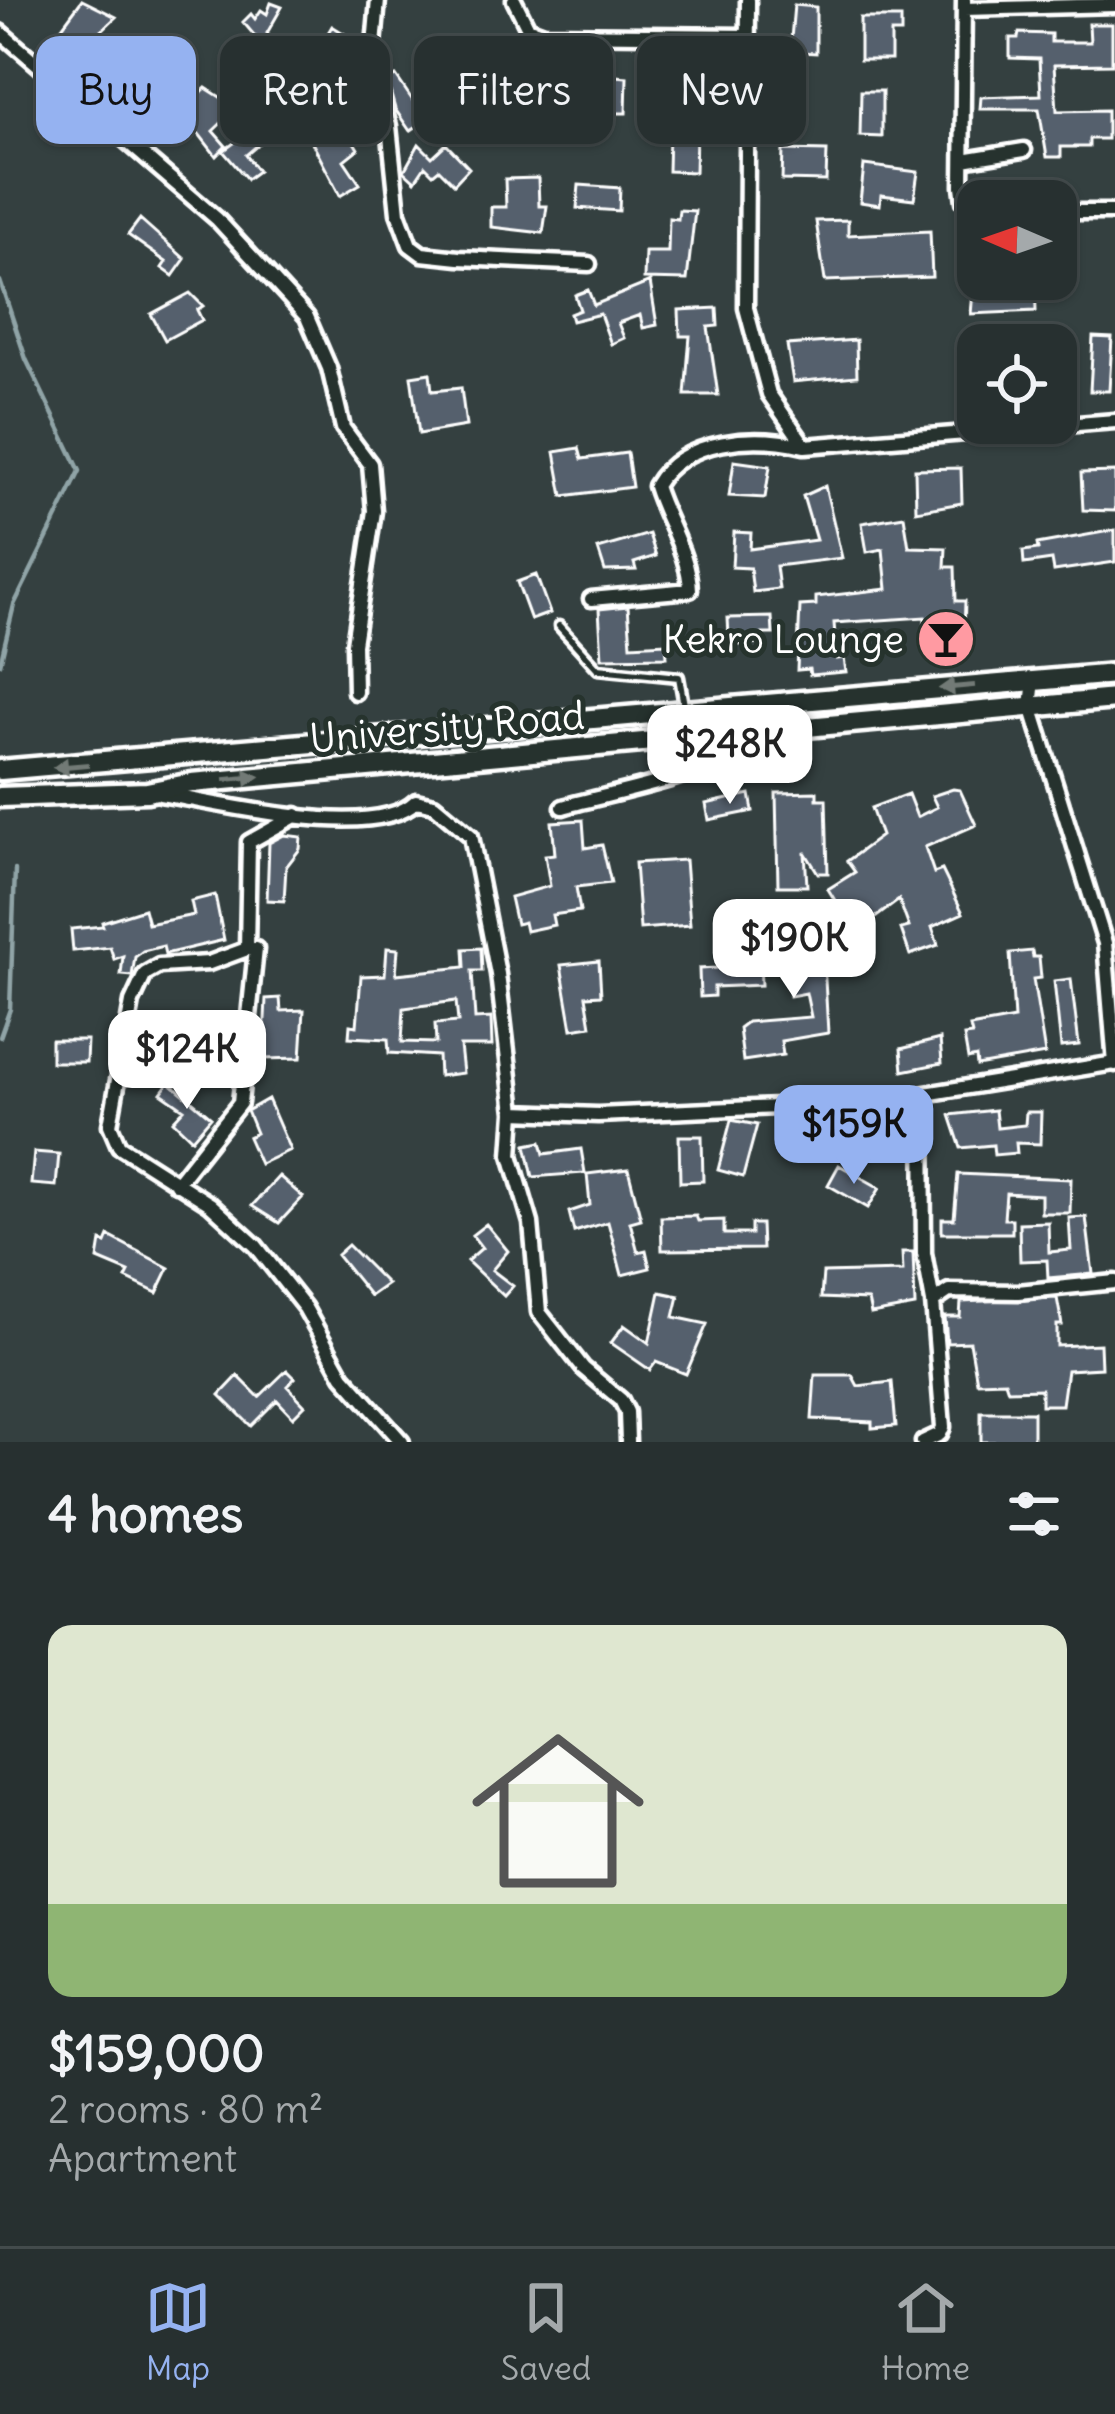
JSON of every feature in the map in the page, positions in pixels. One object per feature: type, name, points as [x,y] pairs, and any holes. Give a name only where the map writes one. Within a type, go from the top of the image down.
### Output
[{"type":"highway","name":"University Road","points":[[0,770],[1115,674]]},
{"type":"highway","name":"University Road","points":[[0,796],[147,792],[313,772],[1115,699]]},
{"type":"street","points":[[378,0],[372,68],[389,126],[398,212],[410,244],[422,254],[589,265]]},
{"type":"street","points":[[514,0],[528,28],[544,34],[748,36],[748,0]]},
{"type":"street","points":[[963,180],[964,4],[1115,5]]},
{"type":"street","points":[[0,32],[217,219],[307,317],[329,368],[343,428],[370,464],[374,511],[354,644],[355,692]]},
{"type":"street","points":[[747,144],[746,308],[769,394],[805,446]]},
{"type":"street","points":[[963,160],[1024,150]]},
{"type":"street","points":[[1077,212],[1115,212]]},
{"type":"street","points":[[591,599],[690,590],[689,561],[670,534],[655,486],[663,473],[692,454],[759,436],[805,446],[1115,421]]},
{"type":"street","points":[[514,1112],[752,1110],[923,1096],[1115,1064],[1110,942],[1031,706],[1034,680]]},
{"type":"street","points":[[563,807],[677,779],[725,753],[725,704]]},
{"type":"street","points":[[147,792],[352,819],[406,811],[416,801],[434,805],[471,836],[498,974],[514,1112],[511,1155],[531,1223],[538,1312],[583,1368],[621,1400],[628,1442]]},
{"type":"street","points":[[247,949],[249,842],[297,815]]},
{"type":"street","points":[[176,1184],[240,1103],[256,949],[209,963],[160,965],[145,974],[132,1002],[110,1125],[119,1146],[176,1184],[210,1204],[256,1246],[305,1308],[343,1376],[402,1442]]},
{"type":"street","points":[[923,1096],[924,1253],[944,1426],[940,1434],[923,1442]]},
{"type":"street","points":[[933,1302],[949,1292],[1018,1292],[1115,1282]]},
{"type":"lane","points":[[559,626],[598,669],[679,677],[684,708]]},
{"type":"building","points":[[82,0],[116,17],[96,36],[70,36],[62,27]]},
{"type":"building","points":[[271,3],[282,7],[269,36],[255,36],[243,22],[251,14],[255,19],[261,10],[267,14]]},
{"type":"building","points":[[794,5],[816,7],[816,53],[806,52],[806,36],[791,36]]},
{"type":"building","points":[[860,18],[901,18],[901,33],[891,33],[891,60],[860,60]]},
{"type":"building","points":[[1089,24],[1112,24],[1112,64],[1054,65],[1057,111],[1107,110],[1107,139],[1089,139],[1089,147],[1061,147],[1061,157],[1047,157],[1039,109],[980,109],[981,97],[1041,95],[1039,59],[1010,58],[1010,38],[1018,38],[1019,33],[1051,34],[1051,42],[1090,42]]},
{"type":"building","points":[[332,26],[348,36],[326,36]]},
{"type":"building","points":[[396,76],[414,102],[410,131],[395,109],[390,79]]},
{"type":"building","points":[[615,76],[627,77],[626,113],[613,113]]},
{"type":"building","points":[[206,88],[220,97],[220,124],[213,131],[226,146],[216,156],[196,130],[196,97]]},
{"type":"building","points":[[861,91],[882,91],[882,137],[860,136]]},
{"type":"building","points":[[233,144],[259,144],[246,155],[258,171],[247,179],[223,151]]},
{"type":"building","points":[[313,144],[355,144],[358,149],[344,160],[360,184],[340,196]]},
{"type":"building","points":[[419,144],[432,157],[446,144],[469,168],[454,184],[439,169],[433,174],[425,166],[415,181],[404,171]]},
{"type":"building","points":[[669,144],[696,144],[695,172],[668,171]]},
{"type":"building","points":[[783,150],[827,151],[826,181],[782,180]]},
{"type":"building","points":[[864,165],[918,172],[914,199],[881,195],[880,205],[860,202]]},
{"type":"building","points":[[538,178],[539,206],[547,206],[543,233],[491,227],[491,207],[506,207],[505,179]]},
{"type":"building","points":[[579,185],[620,188],[619,211],[577,208]]},
{"type":"building","points":[[679,210],[695,211],[687,280],[644,279],[645,252],[668,252],[669,218],[678,219]]},
{"type":"building","points":[[140,219],[185,259],[173,276],[162,268],[166,262],[128,235]]},
{"type":"building","points":[[848,220],[848,235],[930,231],[932,277],[825,281],[816,221]]},
{"type":"building","points":[[650,282],[657,325],[643,328],[640,315],[618,323],[624,338],[611,344],[600,314],[572,321],[570,314],[580,310],[575,295],[588,290],[594,305]]},
{"type":"building","points":[[190,293],[203,306],[197,310],[202,320],[165,340],[151,314]]},
{"type":"building","points":[[972,300],[1036,300],[1036,311],[971,314]]},
{"type":"building","points":[[717,308],[718,326],[708,327],[718,395],[685,395],[690,336],[680,336],[679,310]]},
{"type":"building","points":[[1093,337],[1112,338],[1109,391],[1090,391]]},
{"type":"building","points":[[856,340],[857,376],[793,382],[787,345]]},
{"type":"building","points":[[430,373],[432,391],[461,388],[466,426],[419,434],[411,376]]},
{"type":"building","points":[[579,448],[582,459],[627,453],[632,487],[563,496],[555,452]]},
{"type":"building","points":[[734,461],[770,466],[765,498],[729,496]]},
{"type":"building","points":[[961,468],[962,503],[916,511],[915,469]]},
{"type":"building","points":[[1115,472],[1115,511],[1083,510],[1081,473]]},
{"type":"building","points":[[825,486],[842,558],[776,566],[779,589],[753,592],[750,568],[732,567],[734,532],[751,533],[750,549],[816,540],[803,496]]},
{"type":"building","points":[[904,516],[909,547],[946,548],[945,567],[955,567],[956,601],[965,601],[964,634],[925,633],[925,617],[834,623],[837,659],[844,658],[846,672],[810,675],[809,669],[797,670],[800,606],[816,605],[816,597],[887,589],[883,549],[867,552],[862,523]]},
{"type":"building","points":[[1115,530],[1115,562],[1054,571],[1052,560],[1024,564],[1023,551],[1038,549],[1037,544]]},
{"type":"building","points":[[649,534],[656,556],[634,563],[636,570],[605,571],[598,549]]},
{"type":"building","points":[[536,575],[550,613],[531,620],[517,582]]},
{"type":"building","points":[[628,606],[631,645],[666,643],[667,657],[602,658],[599,609]]},
{"type":"building","points":[[772,617],[773,634],[763,634],[763,644],[737,645],[736,636],[729,636],[728,618]]},
{"type":"building","points":[[960,790],[976,825],[925,847],[934,873],[942,870],[963,913],[932,927],[938,945],[910,955],[901,929],[909,927],[899,900],[855,933],[828,889],[855,872],[847,861],[881,836],[871,808],[908,794],[917,817],[937,807],[932,796]]},
{"type":"building","points":[[817,792],[817,799],[826,799],[828,873],[818,873],[805,852],[807,886],[778,886],[776,793]]},
{"type":"building","points":[[750,794],[753,811],[709,820],[706,804]]},
{"type":"building","points":[[583,820],[585,848],[602,845],[611,883],[576,887],[580,911],[552,915],[554,925],[526,931],[524,922],[516,924],[510,897],[550,886],[545,855],[555,854],[552,822]]},
{"type":"building","points":[[284,835],[301,837],[300,849],[286,867],[284,901],[267,900],[269,843]]},
{"type":"building","points":[[685,860],[690,925],[640,929],[635,863]]},
{"type":"building","points":[[215,895],[224,940],[165,954],[163,946],[143,951],[135,957],[132,976],[121,975],[123,956],[114,959],[110,947],[73,951],[71,929],[103,926],[102,922],[144,909],[148,924],[194,915],[191,901]]},
{"type":"building","points":[[820,938],[821,946],[838,944],[840,958],[824,961],[828,1033],[781,1041],[783,1055],[743,1061],[739,1028],[747,1022],[811,1017],[806,993],[790,996],[781,945]]},
{"type":"building","points":[[387,948],[398,949],[396,974],[465,967],[464,949],[481,948],[482,971],[472,971],[475,1019],[491,1018],[492,1046],[460,1046],[463,1073],[439,1076],[438,1056],[389,1053],[388,1039],[349,1037],[350,1025],[357,1026],[361,976],[385,975]],"holes":[[[456,1001],[458,1022],[435,1024],[436,1043],[402,1042],[404,1008]]]},
{"type":"building","points":[[1032,951],[1033,957],[1039,957],[1041,978],[1033,979],[1045,1054],[977,1066],[976,1057],[968,1059],[964,1036],[972,1035],[970,1027],[1014,1019],[1010,953]]},
{"type":"building","points":[[760,959],[761,985],[714,987],[714,996],[700,997],[699,969],[717,968],[716,960]]},
{"type":"building","points":[[599,961],[601,995],[586,996],[591,1026],[572,1029],[561,965]]},
{"type":"building","points":[[1071,979],[1079,1045],[1061,1047],[1054,981]]},
{"type":"building","points":[[280,998],[281,1011],[304,1010],[301,1058],[263,1059],[266,999]]},
{"type":"building","points":[[940,1039],[942,1063],[903,1071],[901,1049]]},
{"type":"building","points":[[51,1040],[87,1040],[86,1062],[51,1062]]},
{"type":"building","points":[[169,1082],[211,1117],[192,1139],[173,1121],[184,1109],[161,1093]]},
{"type":"building","points":[[268,1099],[290,1150],[260,1164],[248,1137],[256,1133],[247,1111]]},
{"type":"building","points":[[995,1110],[997,1128],[1025,1125],[1026,1112],[1041,1112],[1040,1144],[1016,1143],[1017,1153],[994,1155],[993,1145],[961,1148],[950,1115]]},
{"type":"building","points":[[731,1120],[757,1125],[743,1177],[718,1170]]},
{"type":"building","points":[[679,1136],[702,1136],[703,1181],[680,1182]]},
{"type":"building","points":[[541,1142],[544,1154],[581,1149],[585,1173],[533,1177],[526,1145]]},
{"type":"building","points":[[34,1152],[59,1154],[56,1186],[31,1184]]},
{"type":"building","points":[[839,1165],[880,1188],[868,1208],[828,1185]]},
{"type":"building","points":[[628,1169],[641,1219],[630,1222],[638,1252],[646,1250],[650,1268],[622,1275],[608,1222],[574,1232],[569,1212],[590,1205],[587,1174]]},
{"type":"building","points":[[958,1174],[1071,1179],[1070,1213],[1041,1213],[1041,1195],[1006,1193],[1004,1219],[1012,1219],[1012,1233],[942,1233],[942,1219],[954,1219]]},
{"type":"building","points":[[279,1176],[303,1197],[279,1223],[252,1206]]},
{"type":"building","points":[[696,1216],[698,1221],[724,1220],[724,1234],[751,1234],[751,1224],[761,1224],[762,1249],[662,1250],[661,1217]]},
{"type":"building","points":[[1086,1217],[1093,1274],[1048,1278],[1047,1260],[1020,1261],[1019,1223],[1048,1222],[1049,1252],[1071,1250],[1069,1218]]},
{"type":"building","points":[[486,1224],[508,1251],[492,1270],[513,1286],[504,1296],[467,1261],[482,1248],[472,1235]]},
{"type":"building","points":[[109,1236],[169,1268],[157,1293],[126,1278],[129,1272],[98,1259],[101,1241],[106,1243]]},
{"type":"building","points":[[348,1245],[387,1284],[370,1296],[337,1255]]},
{"type":"building","points":[[902,1252],[913,1252],[915,1306],[871,1314],[868,1300],[821,1298],[823,1273],[903,1271]]},
{"type":"building","points":[[660,1292],[679,1296],[674,1317],[707,1324],[686,1374],[656,1362],[650,1370],[611,1343],[624,1325],[649,1343]]},
{"type":"building","points":[[1057,1298],[1062,1325],[1057,1325],[1057,1346],[1100,1344],[1101,1368],[1067,1370],[1062,1405],[1041,1405],[1041,1389],[1008,1390],[1005,1381],[977,1382],[970,1342],[947,1343],[945,1317],[960,1317],[961,1302]]},
{"type":"building","points":[[287,1370],[295,1378],[287,1386],[305,1405],[293,1417],[277,1400],[251,1426],[220,1395],[238,1376],[259,1397]]},
{"type":"building","points":[[815,1375],[852,1375],[858,1386],[892,1382],[896,1426],[872,1428],[872,1422],[812,1419]]},
{"type":"building","points":[[981,1412],[1033,1412],[1033,1442],[981,1442]]},
{"type":"waterway","points":[[0,281],[26,359],[80,471],[14,605],[0,664]]},
{"type":"waterway","points":[[0,1037],[10,1009],[15,870]]},
{"type":"place","name":"Kekro Lounge","points":[[946,639]]}]
